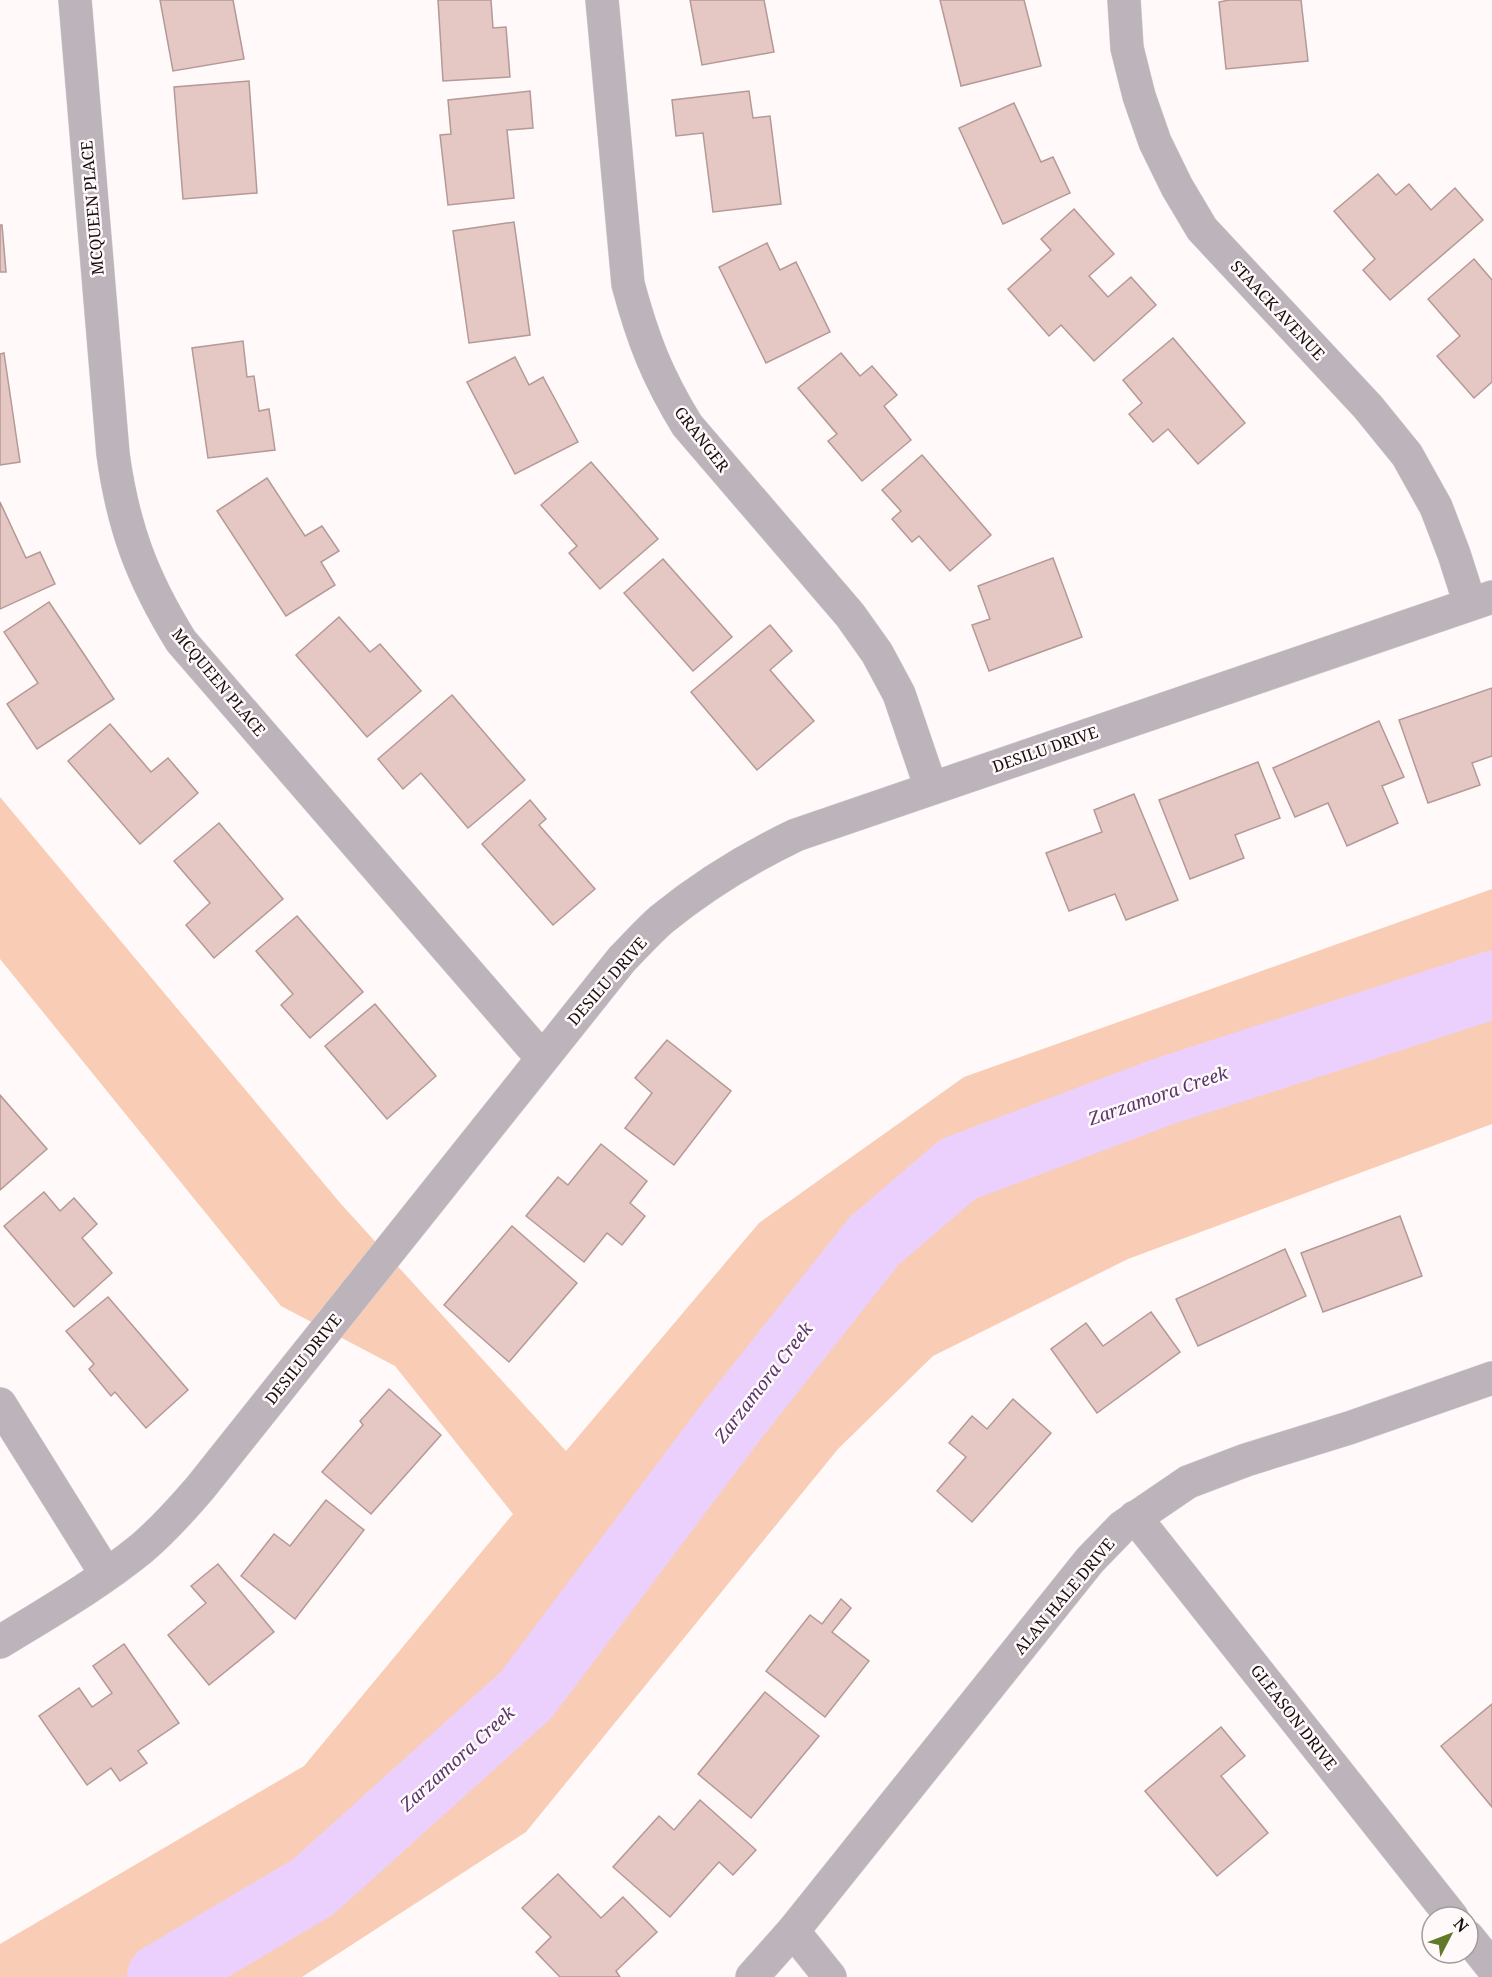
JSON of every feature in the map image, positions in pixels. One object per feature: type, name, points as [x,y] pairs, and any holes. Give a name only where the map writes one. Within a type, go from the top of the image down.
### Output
[{"type":"street","name":"MCQUEEN PLACE","points":[[75,0],[112,454],[118,494],[128,533],[142,570],[160,607],[181,641],[542,1059]]},
{"type":"street","name":"GRANGER","points":[[602,0],[628,284],[650,358],[687,425],[850,615],[877,653],[899,694],[931,788]]},
{"type":"street","name":"STAACK AVENUE","points":[[1124,0],[1127,48],[1139,96],[1155,142],[1177,187],[1202,229],[1368,407],[1407,455],[1436,507],[1481,601]]},
{"type":"street","name":"DESILU DRIVE","points":[[0,1642],[62,1605],[106,1574],[142,1547],[173,1519],[622,959],[661,921],[703,888],[748,858],[796,835],[1481,601]]},
{"type":"street","name":"ALAN HALE DRIVE","points":[[752,1977],[794,1932],[1090,1560],[1122,1527],[1188,1482],[1246,1460],[1349,1428],[1492,1378]]},
{"type":"street","points":[[0,1404],[106,1574]]},
{"type":"street","name":"GLEASON DRIVE","points":[[1136,1517],[1443,1905]]},
{"type":"street","points":[[794,1932],[830,1977]]},
{"type":"street","points":[[1480,1952],[1492,1967]]},
{"type":"shaded area","points":[[0,797],[341,1204],[566,1451],[759,1223],[964,1077],[1492,889],[1492,1124],[1128,1259],[933,1356],[838,1449],[526,1832],[302,1977],[0,1977],[0,1944],[304,1766],[513,1514],[395,1366],[281,1306],[0,959]]},
{"type":"building","points":[[160,0],[233,0],[244,59],[173,71]]},
{"type":"building","points":[[438,0],[491,0],[493,28],[506,27],[510,77],[443,81]]},
{"type":"building","points":[[690,0],[764,0],[774,52],[702,65]]},
{"type":"building","points":[[940,0],[1024,0],[1041,66],[961,86]]},
{"type":"building","points":[[1301,0],[1308,61],[1226,69],[1219,2]]},
{"type":"building","points":[[249,81],[257,193],[183,199],[174,87]]},
{"type":"building","points":[[530,91],[533,128],[507,130],[514,198],[448,205],[440,135],[451,134],[448,100]]},
{"type":"building","points":[[749,91],[753,118],[770,116],[781,204],[713,212],[703,133],[676,136],[672,100]]},
{"type":"building","points":[[1014,103],[1041,162],[1053,157],[1070,193],[1003,224],[959,128]]},
{"type":"building","points":[[1378,174],[1396,195],[1409,184],[1431,210],[1455,188],[1483,220],[1390,300],[1363,270],[1375,259],[1334,211]]},
{"type":"building","points":[[1074,209],[1114,254],[1089,276],[1108,297],[1131,277],[1156,305],[1094,361],[1061,325],[1049,336],[1008,289],[1051,250],[1041,239]]},
{"type":"building","points":[[514,222],[530,335],[469,343],[453,231]]},
{"type":"building","points":[[0,225],[2,225],[6,272],[0,272]]},
{"type":"building","points":[[767,243],[780,270],[796,262],[830,332],[766,363],[719,267]]},
{"type":"building","points":[[1474,259],[1492,280],[1492,382],[1474,398],[1437,356],[1460,336],[1428,299]]},
{"type":"building","points":[[1173,338],[1245,423],[1198,464],[1168,429],[1153,442],[1129,414],[1142,403],[1123,380]]},
{"type":"building","points":[[243,341],[247,377],[254,376],[259,411],[269,409],[275,450],[208,458],[192,348]]},
{"type":"building","points":[[4,353],[20,462],[0,465],[0,354]]},
{"type":"building","points":[[841,353],[860,376],[872,366],[897,395],[884,406],[911,440],[862,481],[828,441],[837,434],[798,388]]},
{"type":"building","points":[[515,357],[529,385],[543,377],[578,442],[515,474],[467,382]]},
{"type":"building","points":[[922,455],[991,535],[950,571],[919,536],[912,542],[892,519],[901,511],[882,490]]},
{"type":"building","points":[[591,462],[658,539],[600,589],[569,553],[577,546],[541,505]]},
{"type":"building","points":[[267,478],[305,536],[322,526],[339,551],[321,562],[335,585],[286,616],[217,511]]},
{"type":"building","points":[[0,502],[26,558],[40,552],[55,584],[0,609]]},
{"type":"building","points":[[1053,558],[1082,637],[989,671],[972,625],[990,619],[978,586]]},
{"type":"building","points":[[663,559],[732,637],[693,671],[624,593]]},
{"type":"building","points":[[49,602],[114,699],[37,749],[7,704],[38,683],[4,632]]},
{"type":"building","points":[[339,617],[370,652],[380,644],[421,691],[367,737],[296,655]]},
{"type":"building","points":[[770,625],[792,651],[770,670],[814,721],[757,770],[691,692]]},
{"type":"building","points":[[1492,688],[1492,756],[1472,763],[1480,785],[1428,803],[1399,720]]},
{"type":"building","points":[[452,695],[525,780],[468,828],[421,773],[403,789],[378,759]]},
{"type":"building","points":[[1379,721],[1404,777],[1382,786],[1398,823],[1347,846],[1328,803],[1295,817],[1273,768]]},
{"type":"building","points":[[110,724],[151,772],[168,758],[198,793],[140,844],[68,761]]},
{"type":"building","points":[[1258,762],[1280,818],[1235,835],[1244,858],[1190,879],[1159,800]]},
{"type":"building","points":[[1134,794],[1178,900],[1126,920],[1115,894],[1069,911],[1046,853],[1102,832],[1094,810]]},
{"type":"building","points":[[530,800],[546,819],[539,825],[595,889],[553,925],[482,844]]},
{"type":"building","points":[[219,823],[283,899],[214,958],[186,925],[210,903],[174,861]]},
{"type":"building","points":[[297,916],[363,992],[310,1038],[281,1005],[293,994],[256,951]]},
{"type":"building","points":[[375,1004],[436,1076],[387,1119],[325,1046]]},
{"type":"building","points":[[667,1040],[731,1091],[674,1165],[625,1128],[652,1093],[635,1078]]},
{"type":"building","points":[[0,1095],[47,1149],[0,1190]]},
{"type":"building","points":[[601,1144],[647,1181],[630,1203],[645,1216],[622,1245],[607,1233],[584,1262],[526,1216],[558,1177],[568,1185]]},
{"type":"building","points":[[44,1192],[60,1211],[74,1198],[97,1224],[82,1238],[112,1273],[74,1307],[4,1226]]},
{"type":"building","points":[[1400,1216],[1422,1276],[1323,1312],[1301,1253]]},
{"type":"building","points":[[512,1226],[577,1283],[509,1362],[444,1305]]},
{"type":"building","points":[[1285,1249],[1306,1296],[1198,1346],[1176,1299]]},
{"type":"building","points":[[108,1297],[188,1390],[146,1428],[115,1392],[111,1396],[89,1369],[94,1364],[66,1331]]},
{"type":"building","points":[[1151,1312],[1180,1352],[1097,1413],[1051,1349],[1086,1323],[1103,1346]]},
{"type":"building","points":[[389,1389],[441,1435],[371,1514],[322,1472],[363,1425],[360,1421]]},
{"type":"building","points":[[1013,1399],[1051,1433],[972,1522],[937,1491],[966,1457],[949,1443],[972,1416],[987,1429]]},
{"type":"building","points":[[326,1500],[364,1530],[295,1619],[241,1576],[274,1534],[290,1546]]},
{"type":"building","points":[[218,1564],[274,1632],[209,1685],[168,1635],[206,1603],[191,1586]]},
{"type":"building","points":[[841,1599],[851,1608],[832,1632],[869,1661],[825,1717],[766,1671],[810,1615],[822,1624]]},
{"type":"building","points":[[124,1644],[179,1723],[138,1751],[147,1763],[120,1781],[111,1768],[87,1785],[39,1716],[79,1688],[92,1707],[112,1693],[93,1666]]},
{"type":"building","points":[[765,1692],[819,1736],[751,1818],[698,1774]]},
{"type":"building","points":[[1492,1704],[1492,1807],[1441,1746]]},
{"type":"building","points":[[1221,1727],[1245,1756],[1221,1776],[1268,1833],[1217,1876],[1145,1791]]},
{"type":"building","points":[[700,1800],[756,1850],[733,1875],[719,1862],[670,1917],[613,1867],[659,1816],[674,1830]]},
{"type":"building","points":[[558,1874],[601,1918],[623,1897],[657,1932],[616,1971],[620,1977],[560,1977],[536,1952],[551,1937],[522,1908]]},
{"type":"waterway","name":"Zarzamora Creek","points":[[161,1977],[313,1887],[526,1695],[734,1418],[874,1241],[958,1169],[1162,1092],[1492,985]]}]
